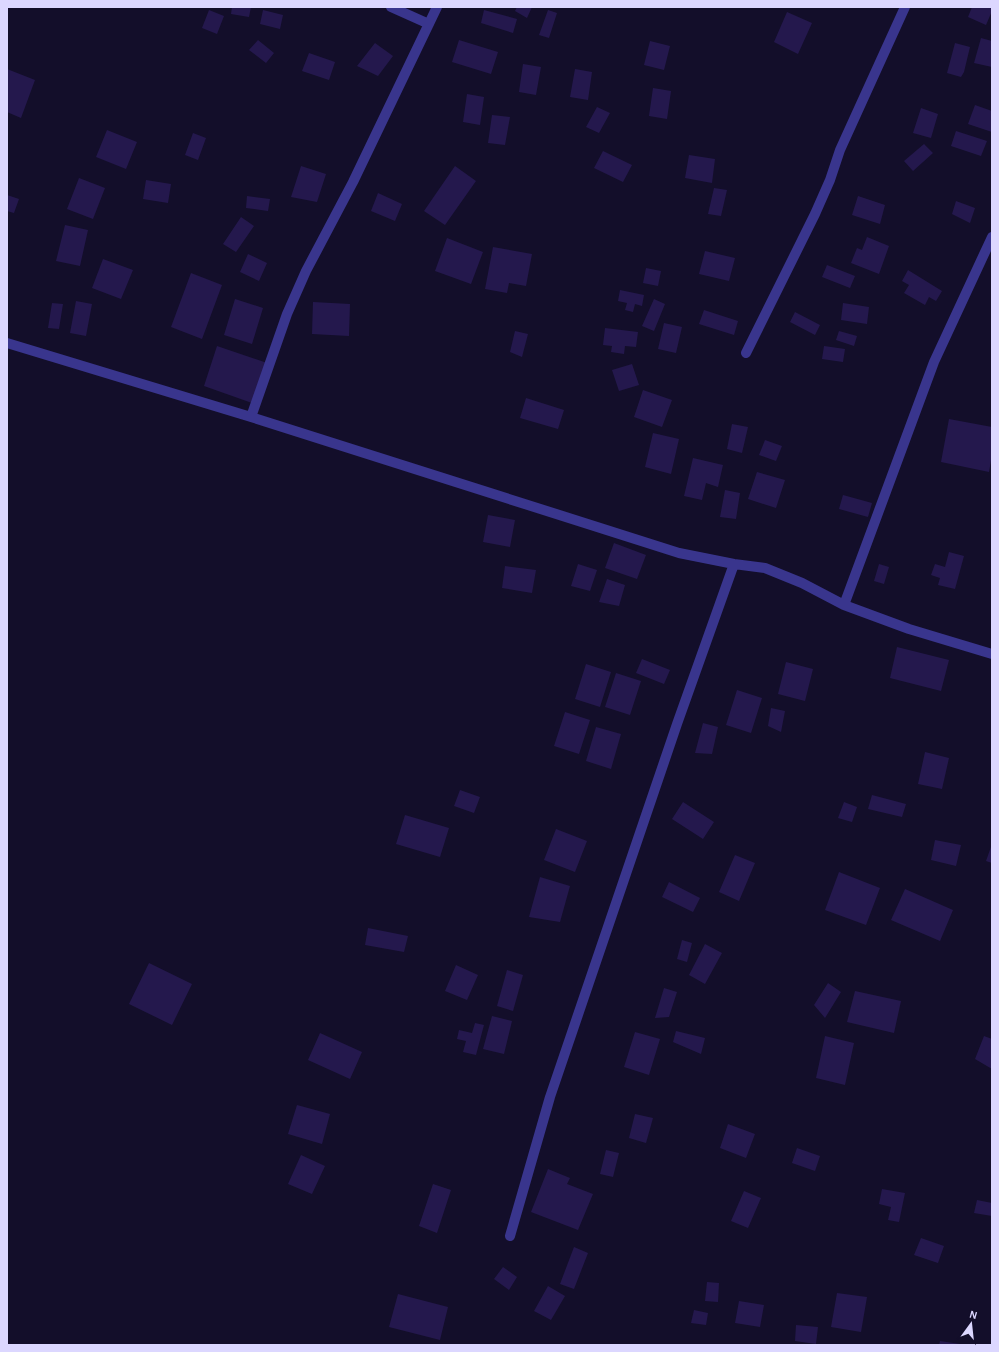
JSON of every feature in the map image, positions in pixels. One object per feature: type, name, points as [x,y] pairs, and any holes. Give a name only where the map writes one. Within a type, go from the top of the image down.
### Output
[{"type":"street","points":[[391,7],[429,24]]},
{"type":"street","points":[[251,417],[287,314],[306,271],[353,182],[437,7]]},
{"type":"street","points":[[746,353],[815,214],[830,180],[840,150],[906,7]]},
{"type":"street","points":[[844,605],[934,362],[992,236]]},
{"type":"street","points":[[7,343],[251,417],[679,553],[734,564],[765,568],[802,583],[844,605],[909,629],[992,654]]},
{"type":"street","points":[[510,1236],[550,1097],[677,724],[734,564]]},
{"type":"building","points":[[232,7],[251,7],[249,17],[231,14]]},
{"type":"building","points":[[517,7],[532,7],[527,18],[515,11]]},
{"type":"building","points":[[972,7],[992,7],[992,11],[986,25],[968,17]]},
{"type":"building","points":[[209,10],[224,16],[217,34],[202,28]]},
{"type":"building","points":[[263,10],[283,15],[280,29],[260,24]]},
{"type":"building","points":[[484,10],[517,19],[513,33],[481,23]]},
{"type":"building","points":[[548,10],[557,13],[549,38],[539,35]]},
{"type":"building","points":[[787,12],[812,23],[798,54],[774,42]]},
{"type":"building","points":[[981,38],[992,41],[992,67],[974,63]]},
{"type":"building","points":[[258,40],[274,53],[266,63],[249,50]]},
{"type":"building","points":[[459,40],[498,52],[491,74],[452,62]]},
{"type":"building","points":[[650,41],[670,46],[664,70],[644,65]]},
{"type":"building","points":[[375,43],[393,56],[378,76],[357,66]]},
{"type":"building","points":[[955,43],[970,47],[964,72],[961,77],[947,73]]},
{"type":"building","points":[[309,53],[335,62],[329,80],[302,71]]},
{"type":"building","points":[[523,64],[541,67],[536,95],[519,92]]},
{"type":"building","points":[[7,69],[35,80],[21,118],[7,112]]},
{"type":"building","points":[[575,69],[592,72],[588,100],[570,97]]},
{"type":"building","points":[[653,88],[671,91],[667,119],[649,116]]},
{"type":"building","points":[[467,94],[484,97],[480,125],[463,122]]},
{"type":"building","points":[[975,105],[992,111],[992,132],[968,124]]},
{"type":"building","points":[[597,107],[610,113],[599,133],[586,127]]},
{"type":"building","points":[[921,108],[938,114],[931,138],[913,133]]},
{"type":"building","points":[[492,115],[510,117],[505,145],[488,143]]},
{"type":"building","points":[[107,130],[137,142],[126,169],[96,157]]},
{"type":"building","points":[[956,131],[987,141],[981,156],[951,146]]},
{"type":"building","points":[[193,133],[206,138],[198,160],[185,155]]},
{"type":"building","points":[[924,144],[933,153],[913,171],[904,161]]},
{"type":"building","points":[[603,151],[632,165],[623,182],[594,168]]},
{"type":"building","points":[[689,155],[715,159],[712,183],[685,178]]},
{"type":"building","points":[[301,166],[326,174],[317,202],[291,197]]},
{"type":"building","points":[[455,166],[476,181],[445,225],[424,211]]},
{"type":"building","points":[[79,178],[105,188],[93,219],[67,209]]},
{"type":"building","points":[[146,180],[171,184],[168,203],[143,199]]},
{"type":"building","points":[[714,188],[727,190],[721,216],[708,214]]},
{"type":"building","points":[[378,193],[402,204],[395,221],[371,211]]},
{"type":"building","points":[[7,195],[19,199],[14,213],[7,211]]},
{"type":"building","points":[[247,196],[270,199],[268,211],[246,208]]},
{"type":"building","points":[[858,196],[885,205],[880,224],[852,215]]},
{"type":"building","points":[[956,201],[975,208],[970,223],[952,214]]},
{"type":"building","points":[[241,217],[254,226],[236,252],[223,244]]},
{"type":"building","points":[[65,225],[88,230],[80,266],[56,261]]},
{"type":"building","points":[[867,237],[889,246],[879,274],[851,263],[857,248],[862,250]]},
{"type":"building","points":[[447,238],[483,252],[471,284],[435,271]]},
{"type":"building","points":[[493,247],[532,254],[526,286],[509,283],[507,293],[485,289]]},
{"type":"building","points":[[705,251],[735,258],[729,281],[699,274]]},
{"type":"building","points":[[248,254],[267,263],[259,281],[240,272]]},
{"type":"building","points":[[103,259],[133,270],[121,299],[92,288]]},
{"type":"building","points":[[827,265],[855,276],[850,288],[822,277]]},
{"type":"building","points":[[646,268],[661,271],[658,286],[643,283]]},
{"type":"building","points":[[908,270],[942,291],[936,301],[929,297],[925,305],[904,293],[909,285],[902,281]]},
{"type":"building","points":[[191,273],[222,285],[202,339],[171,327]]},
{"type":"building","points":[[620,290],[644,295],[642,306],[635,304],[633,312],[625,310],[627,303],[618,301]]},
{"type":"building","points":[[235,299],[263,308],[252,344],[224,335]]},
{"type":"building","points":[[654,299],[665,304],[654,331],[642,326]]},
{"type":"building","points":[[76,301],[92,304],[86,336],[70,333]]},
{"type":"building","points":[[313,302],[350,304],[349,336],[312,334]]},
{"type":"building","points":[[52,303],[63,304],[59,329],[48,328]]},
{"type":"building","points":[[843,303],[869,307],[867,324],[841,320]]},
{"type":"building","points":[[704,310],[738,321],[734,335],[699,324]]},
{"type":"building","points":[[795,312],[820,325],[815,335],[790,322]]},
{"type":"building","points":[[664,323],[682,327],[676,353],[658,349]]},
{"type":"building","points":[[605,328],[638,332],[636,347],[625,346],[624,354],[611,352],[612,346],[603,345]]},
{"type":"building","points":[[515,331],[528,334],[522,357],[510,352]]},
{"type":"building","points":[[839,331],[857,336],[854,346],[836,340]]},
{"type":"building","points":[[217,346],[267,363],[252,403],[204,386]]},
{"type":"building","points":[[824,346],[845,349],[843,362],[822,359]]},
{"type":"building","points":[[632,364],[639,385],[619,391],[612,370]]},
{"type":"building","points":[[643,390],[672,400],[662,427],[634,417]]},
{"type":"building","points":[[526,398],[564,410],[558,429],[520,418]]},
{"type":"building","points":[[949,419],[992,427],[992,455],[989,472],[941,462]]},
{"type":"building","points":[[732,424],[748,427],[742,453],[727,449]]},
{"type":"building","points":[[653,433],[679,439],[671,474],[645,467]]},
{"type":"building","points":[[765,440],[782,446],[776,461],[759,455]]},
{"type":"building","points":[[693,458],[723,465],[718,487],[706,483],[702,500],[684,496]]},
{"type":"building","points":[[757,472],[785,480],[776,508],[748,499]]},
{"type":"building","points":[[725,490],[740,493],[736,519],[720,517]]},
{"type":"building","points":[[843,495],[872,503],[868,517],[839,509]]},
{"type":"building","points":[[488,515],[515,520],[510,547],[483,542]]},
{"type":"building","points":[[614,543],[646,555],[637,579],[605,568]]},
{"type":"building","points":[[949,552],[964,556],[955,589],[938,585],[940,578],[931,575],[935,564],[945,567]]},
{"type":"building","points":[[578,564],[597,570],[590,591],[571,586]]},
{"type":"building","points":[[879,564],[889,567],[884,584],[874,581]]},
{"type":"building","points":[[505,566],[536,570],[532,593],[502,588]]},
{"type":"building","points":[[607,579],[625,585],[619,606],[599,602]]},
{"type":"building","points":[[897,647],[949,660],[941,691],[890,678]]},
{"type":"building","points":[[642,659],[670,670],[664,684],[636,673]]},
{"type":"building","points":[[786,662],[813,669],[805,701],[778,694]]},
{"type":"building","points":[[586,664],[611,672],[600,707],[575,699]]},
{"type":"building","points":[[616,673],[641,681],[630,715],[605,707]]},
{"type":"building","points":[[737,690],[762,698],[751,733],[726,725]]},
{"type":"building","points":[[771,708],[785,711],[781,732],[768,726]]},
{"type":"building","points":[[565,712],[590,720],[579,754],[554,746]]},
{"type":"building","points":[[703,723],[718,727],[712,754],[695,753]]},
{"type":"building","points":[[596,727],[621,734],[611,769],[586,761]]},
{"type":"building","points":[[925,752],[949,758],[942,789],[918,784]]},
{"type":"building","points":[[460,790],[480,797],[474,813],[454,806]]},
{"type":"building","points":[[872,795],[906,804],[902,817],[868,809]]},
{"type":"building","points":[[683,802],[714,822],[703,839],[672,819]]},
{"type":"building","points":[[844,802],[857,807],[852,822],[838,818]]},
{"type":"building","points":[[405,815],[449,828],[440,857],[396,844]]},
{"type":"building","points":[[556,829],[587,841],[575,872],[544,860]]},
{"type":"building","points":[[935,840],[961,845],[956,866],[931,860]]},
{"type":"building","points":[[992,844],[992,863],[986,861]]},
{"type":"building","points":[[735,855],[755,863],[739,901],[719,892]]},
{"type":"building","points":[[839,872],[880,888],[866,925],[825,910]]},
{"type":"building","points":[[540,877],[570,886],[560,922],[529,917]]},
{"type":"building","points":[[669,882],[700,898],[693,912],[662,897]]},
{"type":"building","points":[[905,889],[953,910],[940,941],[891,920]]},
{"type":"building","points":[[368,928],[408,936],[404,952],[365,945]]},
{"type":"building","points":[[682,940],[692,943],[687,962],[677,959]]},
{"type":"building","points":[[705,944],[722,953],[705,984],[689,975]]},
{"type":"building","points":[[149,963],[192,984],[172,1025],[129,1004]]},
{"type":"building","points":[[456,965],[478,975],[467,1000],[445,991]]},
{"type":"building","points":[[507,970],[523,975],[513,1011],[497,1006]]},
{"type":"building","points":[[828,983],[841,992],[825,1018],[814,1005]]},
{"type":"building","points":[[664,988],[677,992],[669,1017],[655,1018]]},
{"type":"building","points":[[855,991],[901,1001],[894,1033],[847,1022]]},
{"type":"building","points":[[492,1016],[512,1021],[504,1054],[483,1049]]},
{"type":"building","points":[[475,1023],[484,1025],[476,1055],[463,1052],[466,1041],[457,1039],[459,1030],[472,1033]]},
{"type":"building","points":[[676,1031],[705,1038],[701,1054],[673,1042]]},
{"type":"building","points":[[635,1032],[660,1039],[649,1075],[624,1067]]},
{"type":"building","points":[[320,1033],[362,1052],[350,1079],[308,1060]]},
{"type":"building","points":[[825,1036],[854,1043],[845,1085],[816,1078]]},
{"type":"building","points":[[984,1036],[992,1039],[992,1069],[975,1059]]},
{"type":"building","points":[[297,1105],[330,1114],[322,1144],[288,1134]]},
{"type":"building","points":[[635,1114],[653,1118],[646,1143],[629,1138]]},
{"type":"building","points":[[728,1124],[755,1134],[746,1158],[720,1148]]},
{"type":"building","points":[[797,1148],[820,1156],[815,1171],[792,1163]]},
{"type":"building","points":[[606,1150],[619,1153],[613,1177],[600,1174]]},
{"type":"building","points":[[301,1155],[325,1166],[312,1194],[288,1184]]},
{"type":"building","points":[[548,1169],[570,1178],[567,1184],[593,1194],[578,1230],[531,1212]]},
{"type":"building","points":[[433,1184],[451,1190],[437,1233],[419,1226]]},
{"type":"building","points":[[882,1189],[905,1193],[899,1222],[888,1220],[891,1207],[879,1204]]},
{"type":"building","points":[[744,1191],[761,1198],[748,1228],[731,1221]]},
{"type":"building","points":[[977,1200],[992,1203],[992,1216],[974,1213]]},
{"type":"building","points":[[921,1238],[944,1246],[938,1263],[914,1255]]},
{"type":"building","points":[[574,1247],[588,1253],[574,1289],[560,1284]]},
{"type":"building","points":[[503,1267],[517,1277],[509,1290],[494,1279]]},
{"type":"building","points":[[707,1282],[719,1283],[718,1302],[705,1301]]},
{"type":"building","points":[[548,1286],[565,1296],[551,1320],[534,1311]]},
{"type":"building","points":[[837,1293],[867,1297],[861,1332],[831,1327]]},
{"type":"building","points":[[398,1294],[448,1307],[440,1340],[389,1327]]},
{"type":"building","points":[[739,1301],[764,1305],[760,1327],[735,1323]]},
{"type":"building","points":[[694,1310],[708,1313],[706,1325],[691,1323]]},
{"type":"building","points":[[796,1325],[818,1327],[816,1344],[795,1341]]},
{"type":"building","points":[[940,1341],[960,1344],[960,1345],[939,1345]]}]
